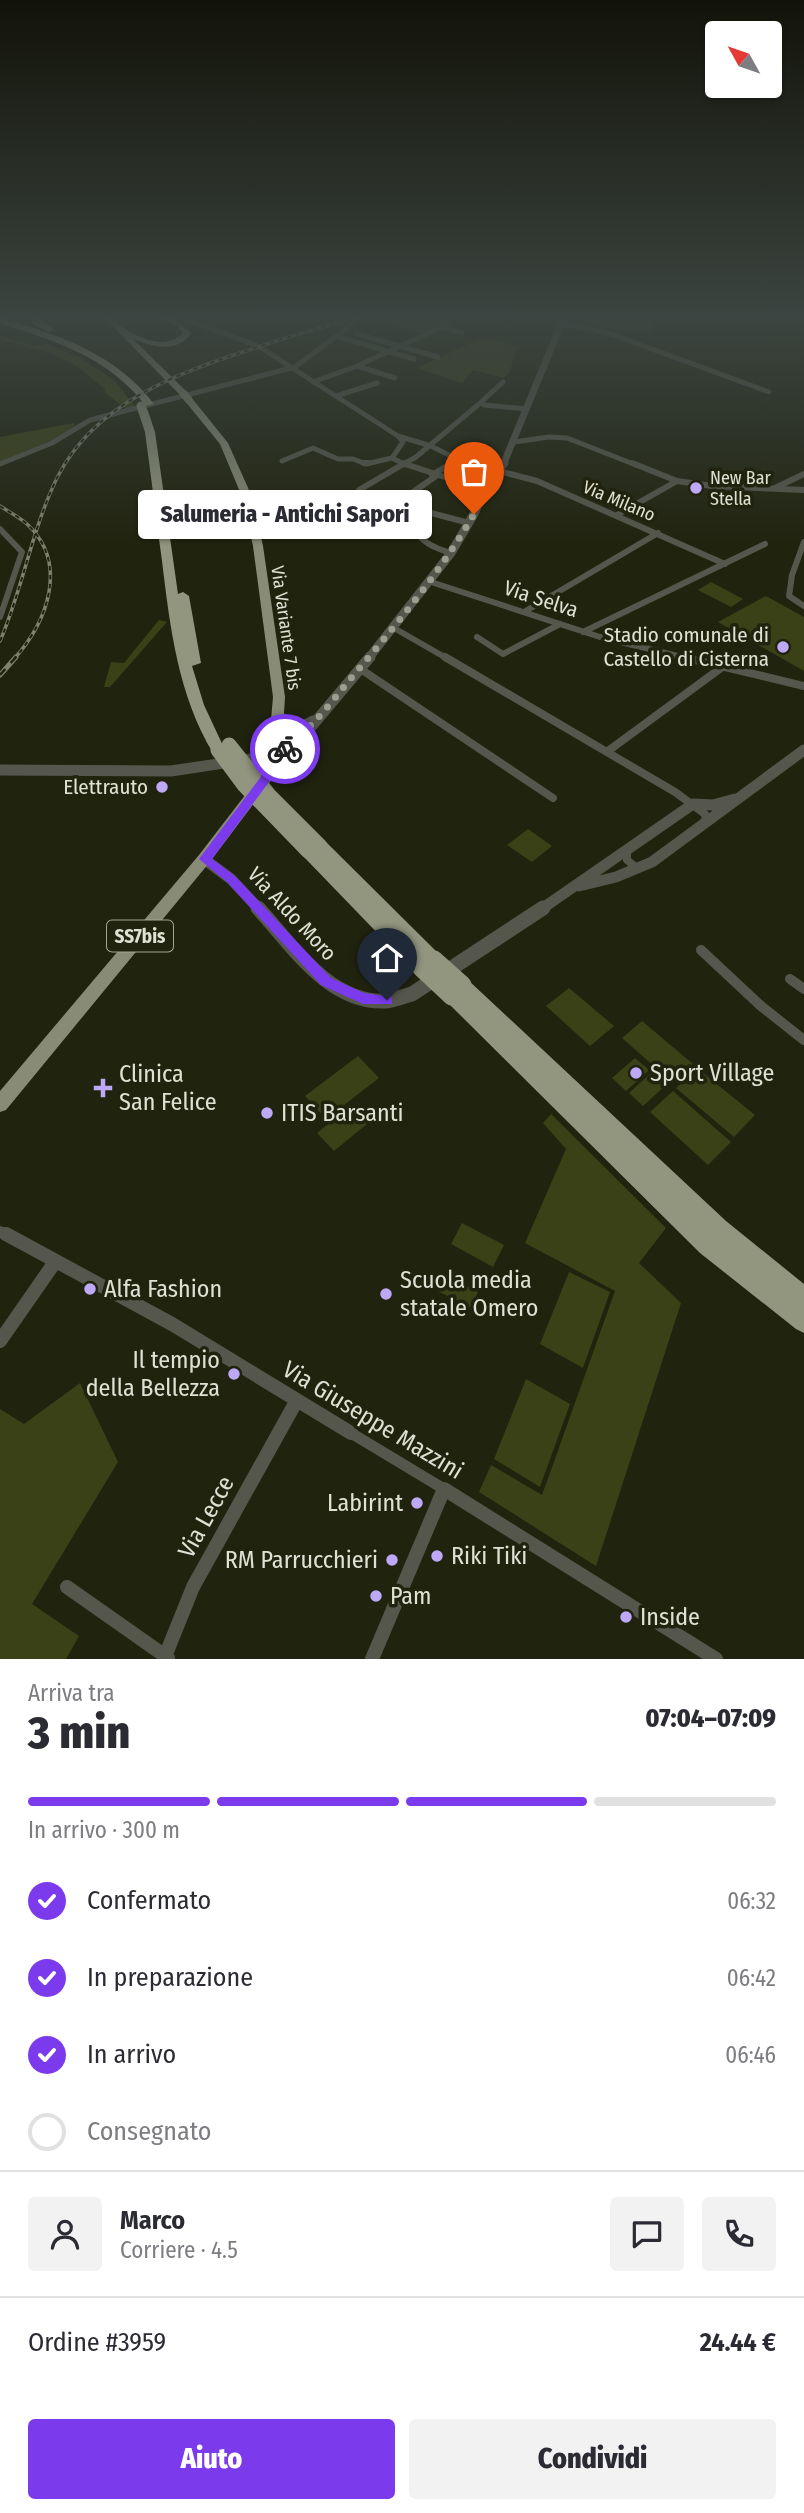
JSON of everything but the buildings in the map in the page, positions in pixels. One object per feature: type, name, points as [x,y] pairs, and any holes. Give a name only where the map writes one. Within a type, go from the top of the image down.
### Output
[{"type":"highway","points":[[132,392],[146,407]]},
{"type":"highway","points":[[137,392],[146,407],[178,641],[188,685],[201,718],[224,748],[244,785],[314,849],[457,990],[718,1229],[804,1299]]},
{"type":"highway","points":[[457,990],[708,1245],[804,1321]]},
{"type":"main road","name":"Via Variante 7 bis","points":[[182,392],[224,443],[248,499],[279,697],[273,753]]},
{"type":"main road","name":"SS7bis","points":[[0,1104],[204,859],[265,779],[273,753]]},
{"type":"street","points":[[0,464],[52,443],[90,420],[197,392]]},
{"type":"street","points":[[330,392],[402,440],[401,447],[392,458]]},
{"type":"street","points":[[336,396],[347,392]]},
{"type":"street","points":[[359,490],[431,446],[494,392]]},
{"type":"street","points":[[0,770],[185,770],[273,753],[303,734],[394,628],[451,553],[514,442],[534,392]]},
{"type":"street","points":[[483,404],[527,409]]},
{"type":"street","points":[[398,436],[431,446],[477,469],[459,482]]},
{"type":"street","points":[[514,442],[549,437],[567,438],[677,481],[804,490]]},
{"type":"street","points":[[282,461],[313,448],[347,462],[353,459],[366,464],[392,458],[434,475],[485,490]]},
{"type":"street","points":[[460,459],[405,497],[408,505],[420,510],[469,523]]},
{"type":"street","name":"Via Milano","points":[[499,471],[537,481],[725,564]]},
{"type":"street","points":[[775,488],[804,474]]},
{"type":"street","points":[[617,515],[677,481]]},
{"type":"street","points":[[420,510],[412,525],[415,533],[430,546],[451,553]]},
{"type":"street","points":[[0,528],[22,552],[0,617]]},
{"type":"street","points":[[524,612],[658,533]]},
{"type":"street","points":[[804,542],[792,575],[789,596],[804,606]]},
{"type":"street","points":[[583,632],[765,544]]},
{"type":"street","name":"Via Selva","points":[[431,582],[583,632],[804,686]]},
{"type":"street","points":[[477,637],[503,654],[560,624]]},
{"type":"street","points":[[394,628],[608,751],[693,804],[705,814],[706,823]]},
{"type":"street","points":[[608,751],[725,665]]},
{"type":"street","points":[[359,668],[553,798]]},
{"type":"street","points":[[278,714],[282,721],[297,727],[306,726],[319,717]]},
{"type":"street","name":"Via Aldo Moro","points":[[569,888],[638,869],[706,823],[804,750]]},
{"type":"street","name":"Via Aldo Moro","points":[[204,859],[231,879],[326,982],[343,991],[375,1000],[387,1000],[412,994],[475,955],[693,804],[713,805],[735,799]]},
{"type":"street","points":[[627,849],[627,860],[638,869]]},
{"type":"street","points":[[701,950],[761,1006],[804,1040]]},
{"type":"street","points":[[790,979],[804,989]]},
{"type":"street","name":"Via Giuseppe Mazzini","points":[[0,1231],[172,1324],[444,1489],[716,1659]]},
{"type":"street","points":[[0,1341],[55,1262]]},
{"type":"street","name":"Via Lecce","points":[[166,1658],[180,1630],[184,1609],[193,1587],[297,1400]]},
{"type":"street","points":[[372,1659],[444,1489]]},
{"type":"street","points":[[67,1587],[166,1658]]},
{"type":"green space","points":[[105,392],[124,392],[135,406],[126,409]]},
{"type":"green space","points":[[74,423],[75,425],[57,438],[0,462],[0,437]]},
{"type":"green space","points":[[711,582],[743,599],[731,607],[698,590]]},
{"type":"green space","name":"Stadio comunale di Castello di Cisterna","points":[[766,596],[804,617],[804,671],[718,622]]},
{"type":"green space","points":[[159,620],[167,622],[110,687],[104,687],[111,662],[124,663]]},
{"type":"green space","points":[[528,829],[552,846],[532,862],[507,845]]},
{"type":"green space","points":[[569,988],[614,1026],[590,1046],[546,1006]]},
{"type":"green space","points":[[642,1021],[693,1064],[673,1083],[622,1038]]},
{"type":"green space","points":[[358,1056],[379,1078],[326,1119],[305,1096]]},
{"type":"green space","points":[[635,1058],[649,1070],[626,1091],[612,1078]]},
{"type":"green space","points":[[697,1068],[755,1115],[734,1137],[676,1088]]},
{"type":"green space","points":[[652,1072],[666,1085],[643,1106],[629,1093]]},
{"type":"green space","points":[[673,1091],[731,1142],[708,1165],[650,1112]]},
{"type":"green space","points":[[351,1106],[367,1124],[334,1151],[317,1133]]},
{"type":"green space","points":[[551,1114],[666,1228],[639,1263],[681,1303],[596,1566],[479,1492],[491,1465],[542,1495],[615,1291],[525,1243],[566,1149],[543,1123]]},
{"type":"green space","points":[[462,1223],[504,1245],[493,1267],[451,1244]]},
{"type":"green space","points":[[569,1272],[610,1292],[583,1368],[540,1344]]},
{"type":"green space","points":[[446,1275],[478,1292],[471,1308],[438,1291]]},
{"type":"green space","points":[[526,1379],[570,1404],[540,1487],[494,1459]]},
{"type":"green space","points":[[80,1383],[118,1462],[32,1604],[79,1636],[66,1659],[0,1659],[0,1409],[24,1424]]},
{"type":"railway","points":[[35,534],[58,476],[74,450],[94,428],[144,392]]},
{"type":"railway","points":[[0,506],[27,524],[35,534]]},
{"type":"railway","points":[[0,641],[35,534]]},
{"type":"railway","points":[[14,659],[36,627],[49,592],[47,556],[35,534]]},
{"type":"railway","points":[[0,675],[16,657]]},
{"type":"way so far","points":[[285,749],[283,748],[311,727],[431,582],[474,514]]},
{"type":"place","name":"New Bar Stella","points":[[696,488]]},
{"type":"place","name":"Salumeria - Antichi Sapori","points":[[474,514]]},
{"type":"place","name":"Stadio comunale di Castello di Cisterna","points":[[783,647]]},
{"type":"place","name":"Elettrauto","points":[[162,787]]},
{"type":"place","name":"Sport Village","points":[[636,1073]]},
{"type":"place","name":"Clinica San Felice","points":[[103,1088]]},
{"type":"place","name":"ITIS Barsanti","points":[[267,1113]]},
{"type":"place","name":"Alfa Fashion","points":[[90,1289]]},
{"type":"place","name":"Scuola media statale Omero","points":[[386,1294]]},
{"type":"place","name":"Il tempio della Bellezza","points":[[234,1374]]},
{"type":"place","name":"Labirint","points":[[417,1503]]},
{"type":"place","name":"Riki Tiki","points":[[437,1556]]},
{"type":"place","name":"RM Parrucchieri","points":[[392,1560]]},
{"type":"place","name":"Pam","points":[[376,1596]]},
{"type":"place","name":"Inside","points":[[626,1617]]},
{"type":"route","points":[[285,749],[286,758],[272,762],[265,779],[204,859],[231,879],[326,982],[363,999],[387,1000]]}]
